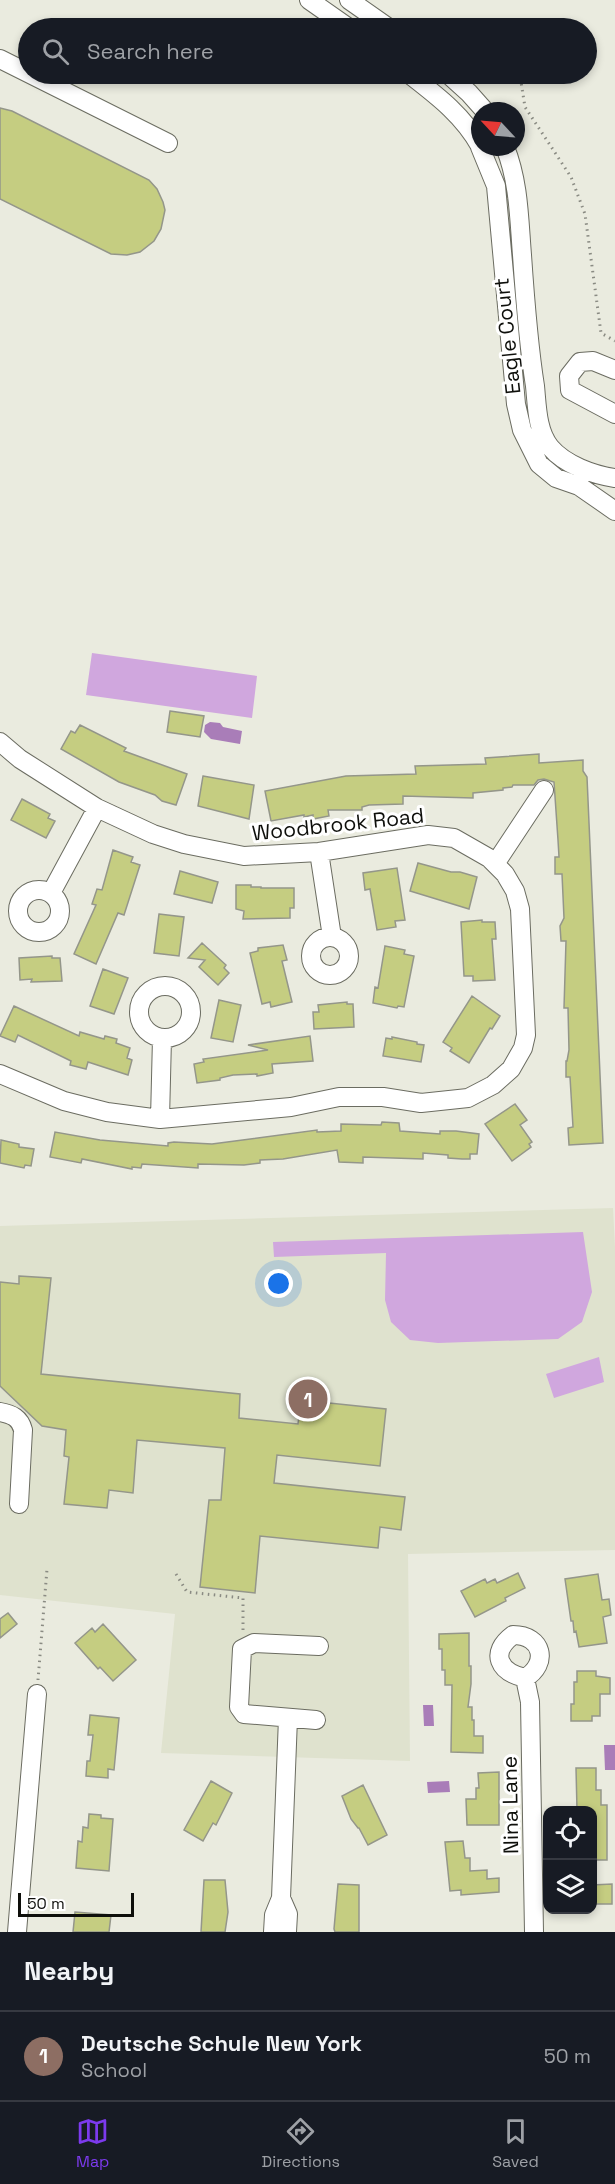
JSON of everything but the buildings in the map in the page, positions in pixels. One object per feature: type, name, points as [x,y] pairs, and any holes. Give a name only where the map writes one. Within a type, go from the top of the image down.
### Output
[{"type":"street","points":[[309,0],[335,18]]},
{"type":"street","points":[[349,0],[374,18]]},
{"type":"street","points":[[0,59],[18,66]]},
{"type":"street","points":[[59,84],[168,143]]},
{"type":"street","name":"Eagle Court","points":[[422,84],[444,100],[471,134]]},
{"type":"street","points":[[459,84],[477,102]]},
{"type":"street","name":"Eagle Court","points":[[484,156],[496,186],[516,404],[522,430],[539,464],[556,478],[579,486],[615,511]]},
{"type":"street","name":"Eagle Court","points":[[509,156],[517,186],[528,340],[540,428],[549,446],[558,454],[600,476],[615,478]]},
{"type":"street","points":[[615,370],[593,361],[580,362],[568,376],[570,390],[615,414]]},
{"type":"street","name":"Eagle Court","points":[[579,486],[615,484]]},
{"type":"street","name":"Woodbrook Road","points":[[0,742],[20,759],[97,808],[153,834],[184,844],[244,856],[319,852],[428,836],[454,838],[489,858],[505,874],[515,891],[520,909],[526,1035],[523,1048],[511,1069],[493,1085],[468,1098],[421,1103],[383,1097],[339,1098],[291,1107],[160,1119],[107,1112],[64,1101],[0,1074]]},
{"type":"street","points":[[495,864],[544,790]]},
{"type":"street","points":[[51,893],[97,808]]},
{"type":"street","points":[[319,852],[332,937]]},
{"type":"street","points":[[160,1119],[162,1038]]},
{"type":"street","points":[[0,1412],[16,1418],[23,1430],[19,1504]]},
{"type":"street","points":[[316,1720],[244,1714],[239,1707],[242,1649],[254,1643],[319,1646]]},
{"type":"street","name":"Nina Lane","points":[[525,1678],[530,1702],[534,1932]]},
{"type":"street","points":[[17,1932],[37,1694]]},
{"type":"street","points":[[273,1932],[274,1915],[281,1898],[288,1718]]},
{"type":"street","points":[[281,1898],[288,1914],[287,1932]]},
{"type":"path","points":[[521,84],[525,107],[571,177],[582,205],[601,333],[615,341]]},
{"type":"path","points":[[37,1694],[47,1569]]},
{"type":"path","points":[[176,1574],[187,1592],[243,1598],[242,1649]]},
{"type":"shaded area","points":[[92,653],[257,676],[252,718],[86,695]]},
{"type":"shaded area","points":[[210,722],[242,731],[240,744],[211,739],[204,732],[205,725]]},
{"type":"shaded area","points":[[613,1208],[615,1550],[408,1554],[410,1761],[161,1753],[175,1614],[0,1595],[0,1226]]},
{"type":"shaded area","points":[[583,1232],[592,1292],[582,1322],[558,1339],[438,1343],[410,1340],[391,1322],[385,1300],[386,1253],[274,1257],[273,1242]]},
{"type":"shaded area","points":[[599,1357],[604,1382],[554,1398],[546,1374]]},
{"type":"shaded area","points":[[423,1705],[433,1705],[434,1726],[424,1726]]},
{"type":"shaded area","points":[[604,1745],[615,1745],[615,1770],[605,1770]]},
{"type":"shaded area","points":[[449,1781],[450,1792],[428,1793],[427,1782]]},
{"type":"place","name":"Deutsche Schule New York","points":[[308,1399]]}]
